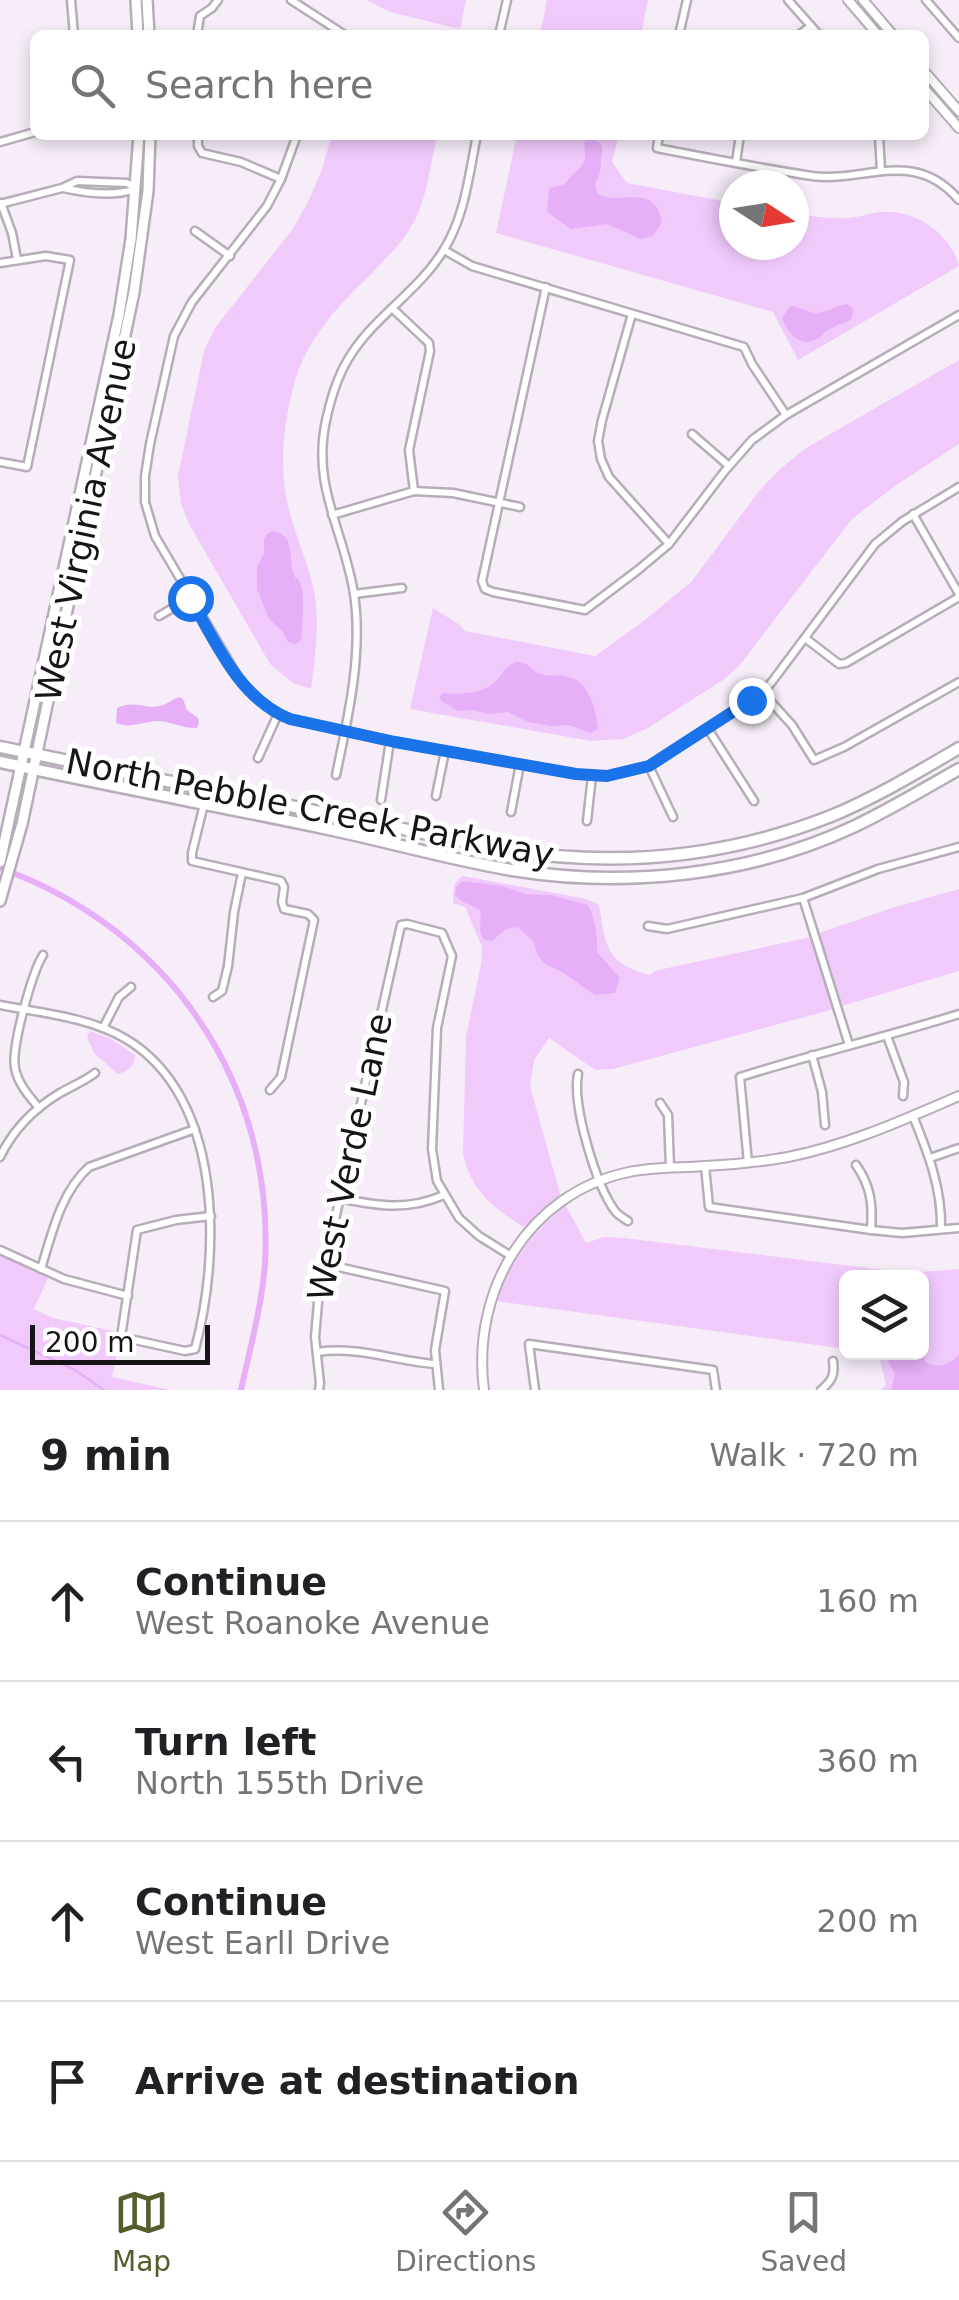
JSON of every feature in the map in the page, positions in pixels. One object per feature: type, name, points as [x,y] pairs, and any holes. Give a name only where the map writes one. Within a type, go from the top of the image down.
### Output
[{"type":"main road","points":[[136,0],[138,30]]},
{"type":"main road","points":[[147,0],[149,30]]},
{"type":"main road","name":"West Virginia Avenue","points":[[30,754],[119,315],[132,239],[140,140]]},
{"type":"main road","name":"West Virginia Avenue","points":[[0,901],[13,861],[27,768],[134,292],[148,191],[150,140]]},
{"type":"main road","name":"North Pebble Creek Parkway","points":[[0,748],[501,849],[563,858],[639,858],[708,852],[756,842],[833,815],[959,748]]},
{"type":"main road","name":"North Pebble Creek Parkway","points":[[0,762],[494,866],[591,878],[658,876],[770,857],[851,828],[959,769]]},
{"type":"main road","name":"West Virginia Avenue","points":[[1,859],[27,768]]},
{"type":"main road","points":[[204,804],[206,789]]},
{"type":"main road","points":[[373,839],[377,822]]},
{"type":"street","points":[[71,0],[74,30]]},
{"type":"street","points":[[198,30],[200,16],[218,0]]},
{"type":"street","points":[[291,0],[329,30]]},
{"type":"street","points":[[500,30],[507,0]]},
{"type":"street","points":[[681,30],[687,0]]},
{"type":"street","points":[[788,0],[815,30]]},
{"type":"street","points":[[848,0],[874,30]]},
{"type":"street","points":[[862,0],[889,30]]},
{"type":"street","points":[[926,0],[959,38]]},
{"type":"street","points":[[806,30],[811,26]]},
{"type":"street","points":[[929,76],[959,111]]},
{"type":"street","points":[[929,94],[959,128]]},
{"type":"street","points":[[0,142],[30,133]]},
{"type":"street","points":[[198,140],[202,153],[241,162],[281,179]]},
{"type":"street","points":[[295,140],[268,206],[192,302],[174,336],[145,476],[145,502],[154,536],[241,682],[278,714],[390,741],[592,776],[622,774],[649,766],[762,692],[862,558],[888,532],[959,487]]},
{"type":"street","points":[[336,775],[353,686],[356,624],[354,594],[325,494],[322,456],[326,419],[337,380],[352,353],[424,278],[444,250],[458,221],[476,140]]},
{"type":"street","points":[[658,140],[657,148],[817,176],[902,170],[928,176],[959,200]]},
{"type":"street","points":[[736,162],[739,140]]},
{"type":"street","points":[[879,140],[881,171]]},
{"type":"street","points":[[96,192],[97,180]]},
{"type":"street","points":[[17,260],[0,203],[77,181],[127,182],[136,188]]},
{"type":"street","points":[[62,188],[127,192],[136,188]]},
{"type":"street","points":[[195,231],[230,256]]},
{"type":"street","points":[[444,250],[472,266],[744,347],[786,415]]},
{"type":"street","points":[[0,263],[46,256],[70,260],[27,467],[0,462]]},
{"type":"street","points":[[546,288],[482,581],[486,590],[585,610],[669,544],[752,440],[786,415],[959,315]]},
{"type":"street","points":[[392,309],[428,342],[430,351],[410,450],[414,491]]},
{"type":"street","points":[[632,314],[598,441],[609,476],[669,544]]},
{"type":"street","points":[[692,434],[729,466]]},
{"type":"street","points":[[332,515],[414,491],[454,492],[520,507]]},
{"type":"street","points":[[805,638],[838,664],[846,663],[959,596],[913,514]]},
{"type":"street","points":[[354,594],[402,588]]},
{"type":"street","points":[[160,616],[190,598]]},
{"type":"street","points":[[762,692],[792,725],[814,760],[959,682]]},
{"type":"street","points":[[258,758],[278,714]]},
{"type":"street","points":[[708,729],[754,801]]},
{"type":"street","points":[[381,800],[390,741]]},
{"type":"street","points":[[436,796],[445,751]]},
{"type":"street","points":[[511,812],[520,764]]},
{"type":"street","points":[[649,766],[673,817]]},
{"type":"street","points":[[587,821],[592,776]]},
{"type":"street","points":[[204,804],[192,861],[278,880],[283,883],[284,909],[312,916],[315,924],[281,1077],[270,1090]]},
{"type":"street","points":[[648,926],[668,929],[803,898],[878,869],[959,847]]},
{"type":"street","points":[[214,996],[222,991],[228,966],[242,873]]},
{"type":"street","points":[[803,898],[849,1045]]},
{"type":"street","name":"West Verde Lane","points":[[319,1390],[314,1318],[401,925],[407,924],[442,933],[452,956],[437,1028],[432,1150],[444,1195]]},
{"type":"street","points":[[40,1108],[24,1090],[14,1058],[33,971],[42,954]]},
{"type":"street","points":[[103,1028],[119,996],[132,987]]},
{"type":"street","points":[[0,1004],[103,1028],[124,1038],[152,1058],[195,1129],[211,1216],[209,1276],[195,1349],[184,1351],[121,1336],[137,1230],[211,1216]]},
{"type":"street","points":[[748,1164],[740,1077],[959,1014]]},
{"type":"street","points":[[887,1036],[904,1082],[903,1096]]},
{"type":"street","points":[[812,1055],[826,1126]]},
{"type":"street","points":[[0,1157],[13,1135],[40,1108],[96,1072]]},
{"type":"street","points":[[578,1074],[576,1087],[589,1156],[616,1213],[628,1221]]},
{"type":"street","points":[[484,1390],[482,1344],[485,1318],[496,1285],[511,1256],[532,1229],[560,1203],[601,1181],[631,1172],[748,1164],[839,1144],[959,1096]]},
{"type":"street","points":[[660,1102],[668,1115],[670,1167]]},
{"type":"street","points":[[913,1116],[930,1158],[942,1208],[941,1229]]},
{"type":"street","points":[[41,1269],[70,1188],[89,1166],[195,1129]]},
{"type":"street","points":[[930,1158],[959,1148]]},
{"type":"street","points":[[856,1165],[866,1180],[872,1207],[871,1230]]},
{"type":"street","points":[[704,1166],[709,1207],[902,1233],[959,1228]]},
{"type":"street","points":[[340,1198],[394,1208],[444,1195],[458,1218],[511,1256]]},
{"type":"street","points":[[0,1250],[93,1288],[128,1296]]},
{"type":"street","points":[[325,1264],[445,1291],[435,1364],[439,1390]]},
{"type":"street","points":[[535,1390],[529,1344],[713,1370],[716,1390]]},
{"type":"street","points":[[318,1352],[362,1351],[435,1364]]},
{"type":"street","points":[[821,1390],[830,1383],[833,1361]]},
{"type":"shaded area","points":[[366,0],[466,0],[460,29],[390,12]]},
{"type":"shaded area","points":[[547,0],[648,0],[642,30],[541,30]]},
{"type":"shaded area","points":[[331,140],[436,140],[415,219],[395,249],[323,327],[298,371],[290,403],[284,480],[316,602],[311,689],[293,683],[270,664],[189,524],[181,504],[178,476],[204,351],[215,328],[292,230],[321,172]]},
{"type":"shaded area","points":[[516,140],[618,140],[612,162],[627,183],[719,200],[719,260],[809,260],[809,215],[842,218],[893,212],[918,219],[940,234],[959,266],[798,360],[773,312],[496,233]]},
{"type":"shaded area","points":[[595,140],[602,148],[597,193],[614,198],[643,198],[658,209],[662,222],[653,236],[641,239],[607,224],[571,229],[547,212],[549,188],[564,185],[581,167],[584,143]]},
{"type":"shaded area","points":[[847,304],[853,309],[850,320],[812,341],[796,338],[782,318],[790,306],[818,313]]},
{"type":"shaded area","points":[[959,360],[959,444],[851,520],[739,666],[648,728],[623,739],[591,741],[410,709],[433,608],[465,631],[595,656],[692,581],[760,490],[806,448]]},
{"type":"shaded area","points":[[274,531],[288,541],[294,575],[302,590],[302,635],[295,644],[288,642],[269,619],[257,589],[257,567],[264,553],[264,539]]},
{"type":"shaded area","points":[[516,662],[540,674],[566,676],[583,685],[591,699],[598,729],[590,733],[569,725],[528,722],[508,712],[458,711],[441,701],[443,693],[487,688]]},
{"type":"shaded area","points":[[179,697],[198,718],[197,728],[156,721],[116,723],[117,708],[157,706]]},
{"type":"shaded area","points":[[463,876],[587,899],[599,905],[610,951],[624,965],[650,975],[811,937],[834,1009],[613,1069],[595,1070],[549,1038],[534,1060],[530,1086],[561,1197],[525,1228],[485,1197],[471,1178],[463,1153],[466,1037],[482,947],[465,907],[453,903],[455,884]]},
{"type":"shaded area","points":[[463,881],[588,905],[596,927],[597,952],[620,978],[615,993],[595,995],[545,964],[533,941],[518,927],[506,929],[492,941],[485,940],[479,909],[455,895],[456,887]]},
{"type":"shaded area","points":[[959,889],[959,971],[842,1006],[819,933]]},
{"type":"shaded area","points":[[90,1031],[135,1055],[130,1068],[118,1074],[94,1053],[87,1037]]},
{"type":"shaded area","points":[[566,1206],[586,1243],[604,1237],[624,1238],[883,1270],[839,1270],[839,1348],[496,1301],[508,1273],[543,1226]]},
{"type":"shaded area","points":[[0,1255],[48,1278],[34,1309],[53,1318],[113,1331],[119,1345],[112,1377],[170,1390],[0,1390]]},
{"type":"shaded area","points":[[959,1269],[959,1390],[881,1390],[886,1385],[880,1360],[929,1360],[929,1271]]},
{"type":"shaded area","points":[[959,1354],[959,1390],[891,1390],[895,1374],[888,1360],[925,1360],[939,1365]]},
{"type":"waterway","points":[[0,868],[60,895],[114,930],[160,972],[199,1020],[230,1075],[251,1134],[263,1197],[265,1263],[241,1390]]},
{"type":"waterway","points":[[0,1335],[75,1370],[104,1390]]},
{"type":"route","points":[[190,598],[241,682],[278,714],[395,742],[607,776],[649,766],[751,700]]}]
